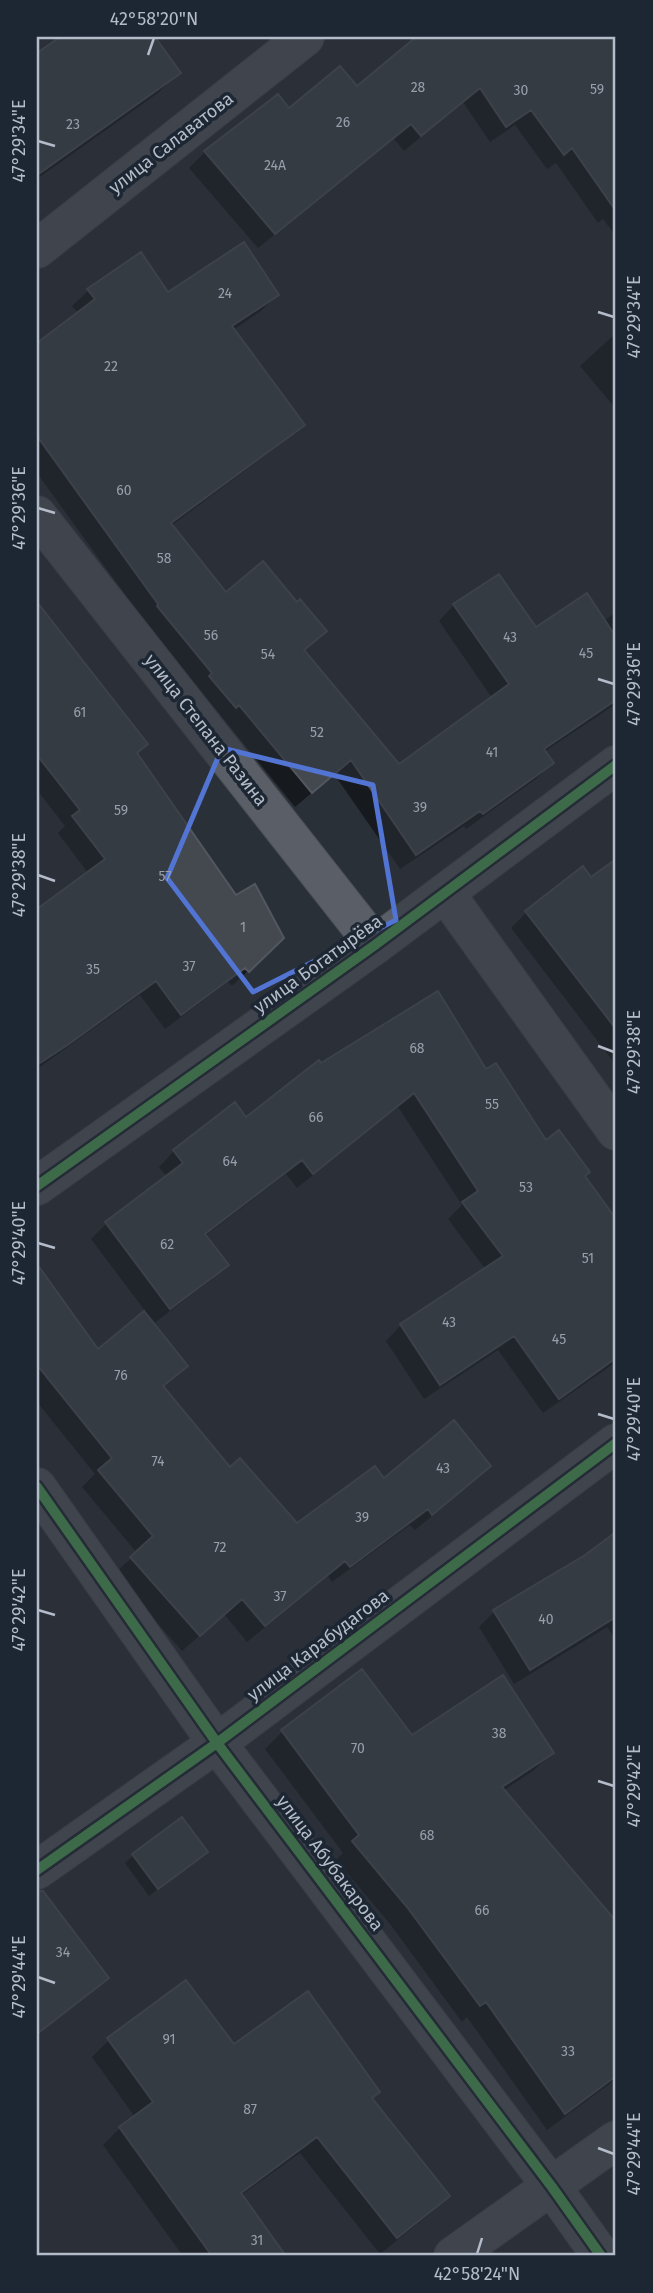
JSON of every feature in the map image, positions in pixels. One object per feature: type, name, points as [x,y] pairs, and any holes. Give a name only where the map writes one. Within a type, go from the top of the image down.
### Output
[{"type":"street","name":"улица Салаватова","points":[[37,249],[305,37]]},
{"type":"street","name":"улица Степана Разина","points":[[37,515],[375,945]]},
{"type":"street","name":"улица Богатырёва","points":[[37,1186],[446,894],[616,765]]},
{"type":"street","points":[[446,894],[616,1131]]},
{"type":"street","name":"улица Карабудагова","points":[[37,1870],[217,1743],[616,1443]]},
{"type":"street","name":"улица Абубакарова","points":[[37,1487],[217,1743],[552,2187],[601,2256]]},
{"type":"street","points":[[453,2256],[616,2140]]},
{"type":"highlighted area","points":[[222,748],[373,785],[396,920],[253,992],[167,878]]},
{"type":"building","points":[[60,37],[155,37],[181,73],[37,175],[37,53]]},
{"type":"building","points":[[416,37],[616,37],[616,211],[572,148],[564,155],[531,110],[506,127],[480,88],[421,136],[411,124],[275,234],[204,151],[278,94],[289,108],[340,66],[357,86]]},
{"type":"building","points":[[244,242],[279,295],[232,326],[305,425],[171,523],[226,592],[263,561],[297,602],[300,599],[327,631],[304,650],[399,764],[509,684],[453,604],[499,574],[536,627],[587,593],[616,637],[616,700],[544,749],[554,763],[483,814],[480,811],[416,855],[351,760],[312,793],[239,705],[236,708],[209,676],[212,673],[157,606],[37,436],[37,343],[95,299],[87,289],[141,252],[168,292]]},
{"type":"building","points":[[37,602],[148,744],[137,753],[236,895],[255,884],[284,938],[249,972],[245,968],[181,1015],[156,981],[37,1065],[37,909],[105,859],[72,816],[80,810],[37,755]]},
{"type":"building","points":[[616,859],[616,1029],[525,911],[583,866],[591,877]]},
{"type":"building","points":[[438,991],[486,1069],[496,1063],[546,1140],[559,1130],[590,1172],[585,1176],[616,1219],[616,1358],[559,1399],[514,1336],[440,1385],[400,1324],[503,1256],[462,1202],[478,1191],[414,1093],[313,1174],[302,1160],[205,1234],[229,1265],[170,1309],[105,1222],[183,1163],[173,1150],[235,1102],[246,1117],[319,1060],[321,1063]]},
{"type":"building","points":[[37,1264],[98,1349],[144,1311],[188,1366],[163,1386],[230,1467],[240,1458],[297,1523],[375,1466],[384,1478],[454,1420],[491,1466],[432,1515],[428,1509],[350,1567],[345,1561],[265,1626],[242,1599],[200,1636],[130,1557],[153,1536],[98,1470],[112,1458],[37,1365]]},
{"type":"building","points":[[616,1532],[616,1617],[530,1670],[493,1610],[585,1555]]},
{"type":"building","points":[[362,1669],[412,1735],[503,1675],[554,1753],[502,1787],[616,1921],[616,2076],[565,2114],[486,2002],[480,2006],[407,1907],[352,1841],[359,1835],[281,1730]]},
{"type":"building","points":[[182,1817],[208,1852],[158,1889],[132,1854]]},
{"type":"building","points":[[37,1891],[43,1891],[109,1978],[37,2034]]},
{"type":"building","points":[[186,1980],[234,2044],[308,1991],[380,2092],[372,2098],[450,2196],[397,2238],[317,2137],[241,2193],[286,2256],[212,2256],[119,2127],[153,2102],[107,2038]]},
{"type":"cycle path","points":[[37,1186],[375,945],[616,765]]},
{"type":"cycle path","points":[[37,1870],[217,1743],[616,1443]]},
{"type":"cycle path","points":[[37,1487],[217,1743],[552,2187],[601,2256]]}]
